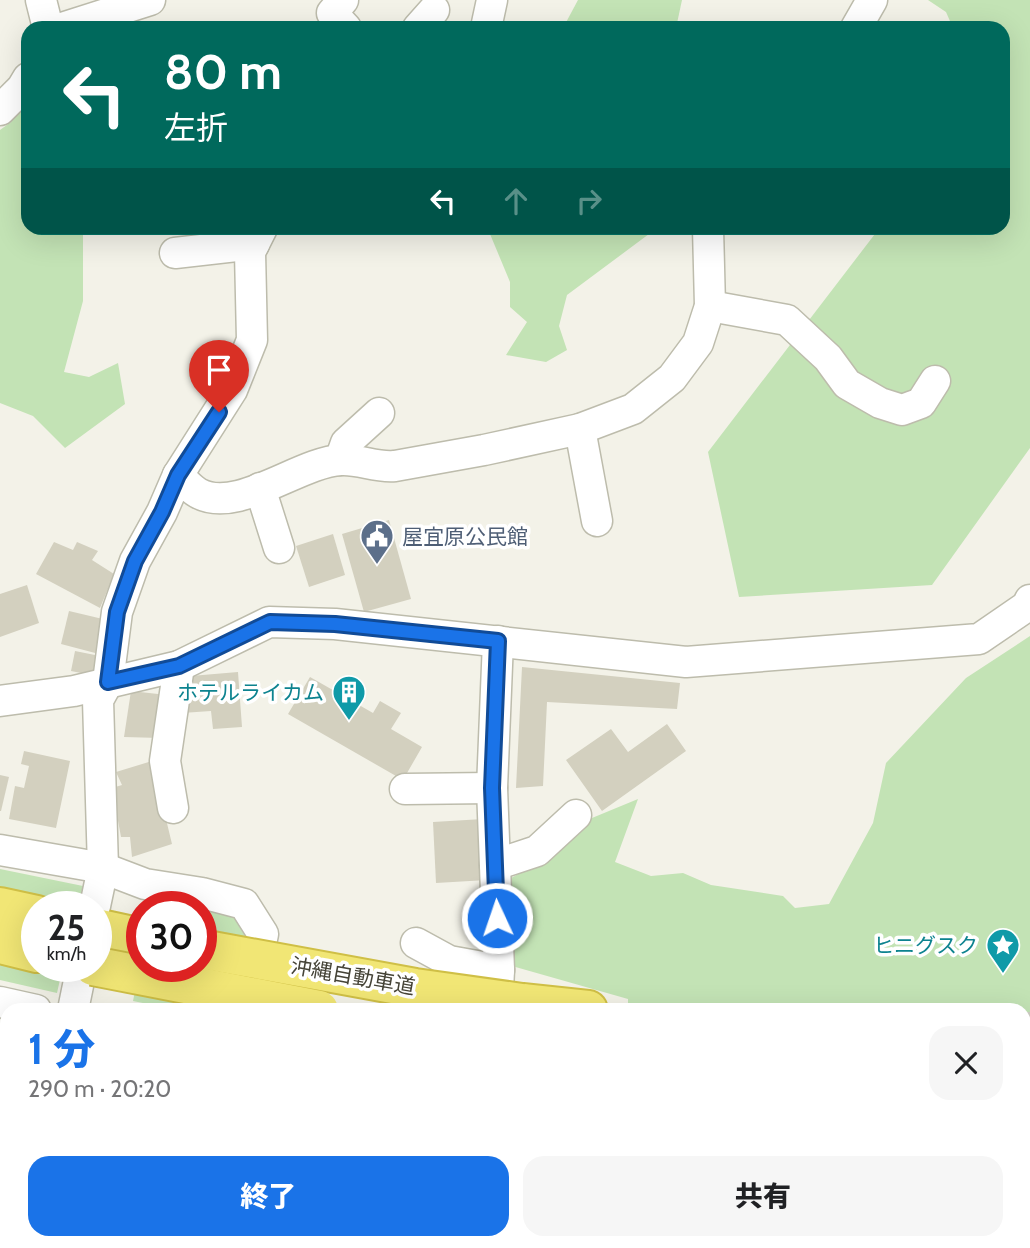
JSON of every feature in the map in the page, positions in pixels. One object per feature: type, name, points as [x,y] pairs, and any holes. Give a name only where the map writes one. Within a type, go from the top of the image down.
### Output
[{"type":"highway","points":[[0,907],[21,912]]},
{"type":"highway","points":[[0,944],[21,949]]},
{"type":"highway","name":"沖縄自動車道","points":[[217,952],[494,1003]]},
{"type":"highway","name":"沖縄自動車道","points":[[112,970],[283,1003]]},
{"type":"street","points":[[41,0],[46,21]]},
{"type":"street","points":[[84,21],[149,0]]},
{"type":"street","points":[[339,21],[332,13],[343,0]]},
{"type":"street","points":[[488,21],[492,0]]},
{"type":"street","points":[[860,21],[872,0]]},
{"type":"street","points":[[0,110],[21,89]]},
{"type":"street","points":[[178,475],[198,493],[219,500],[241,496],[309,468],[340,460],[382,467],[395,466],[580,429],[632,409],[672,378],[698,343],[710,306],[708,235]]},
{"type":"street","points":[[174,253],[258,236]]},
{"type":"street","points":[[117,730],[113,680],[117,612],[135,561],[162,512],[178,475],[232,390],[252,340],[250,251],[258,236]]},
{"type":"street","points":[[710,306],[787,320],[828,358],[847,384],[880,403],[902,410],[921,402],[935,381]]},
{"type":"street","points":[[340,460],[346,443],[379,413]]},
{"type":"street","points":[[580,429],[597,521]]},
{"type":"street","points":[[260,488],[279,548]]},
{"type":"street","points":[[0,701],[74,691],[179,666],[270,622],[335,624],[686,662],[979,639],[1027,606],[1030,600]]},
{"type":"street","points":[[498,641],[492,788],[499,970],[509,1003]]},
{"type":"street","points":[[173,808],[164,761],[179,666]]},
{"type":"street","points":[[98,891],[103,868],[98,700],[113,680]]},
{"type":"street","points":[[405,789],[492,788]]},
{"type":"street","points":[[495,865],[537,850],[576,815]]},
{"type":"street","points":[[0,850],[103,868],[145,884],[202,893],[244,904],[264,934],[249,1003]]},
{"type":"street","points":[[416,943],[449,961],[499,970]]},
{"type":"street","points":[[74,1003],[79,982]]},
{"type":"green space","points":[[578,0],[682,0],[678,21],[567,21]]},
{"type":"green space","points":[[928,0],[1030,0],[1030,448],[932,585],[739,597],[708,452],[874,235],[1010,235],[1010,21],[950,21],[946,12]]},
{"type":"green space","points":[[21,106],[21,235],[83,235],[83,301],[64,372],[89,377],[118,363],[125,404],[65,448],[33,416],[0,403],[0,130],[11,122]]},
{"type":"green space","points":[[490,235],[648,235],[567,295],[559,326],[567,350],[546,362],[506,355],[527,322],[510,307],[510,282]]},
{"type":"green space","points":[[1030,636],[1030,1003],[628,1003],[628,999],[512,966],[504,882],[556,853],[592,818],[638,799],[615,862],[651,876],[683,873],[711,885],[783,896],[795,908],[829,904],[873,823],[886,763],[966,678]]},
{"type":"green space","points":[[0,869],[83,886],[82,891],[21,891],[21,982],[59,982],[57,993],[0,980]]},
{"type":"green space","points":[[217,912],[249,919],[232,1003],[133,1001],[137,982],[217,982]]},
{"type":"building","name":"屋宜原公民館","points":[[389,520],[411,599],[364,612],[342,534]]},
{"type":"building","points":[[333,534],[345,575],[309,587],[296,546]]},
{"type":"building","points":[[54,542],[73,550],[77,542],[98,551],[92,560],[114,574],[100,608],[36,574]]},
{"type":"building","points":[[27,585],[39,623],[0,637],[0,594]]},
{"type":"building","points":[[69,611],[107,620],[99,654],[61,644]]},
{"type":"building","points":[[75,651],[100,656],[96,676],[71,671]]},
{"type":"building","points":[[522,667],[680,683],[677,709],[547,702],[543,786],[516,788]]},
{"type":"building","points":[[238,672],[242,727],[213,729],[211,711],[182,713],[179,677]]},
{"type":"building","name":"ホテルライカム","points":[[310,677],[373,713],[380,701],[401,713],[391,729],[422,747],[403,780],[288,714]]},
{"type":"building","points":[[131,691],[167,695],[160,738],[124,737]]},
{"type":"building","points":[[667,724],[686,751],[602,811],[566,760],[611,729],[628,752]]},
{"type":"building","points":[[24,751],[70,761],[56,828],[9,819],[15,786],[24,788],[29,766],[21,764]]},
{"type":"building","points":[[152,761],[172,844],[132,857],[130,837],[121,837],[112,788],[122,785],[116,772]]},
{"type":"building","points":[[0,775],[9,777],[1,811],[0,811]]},
{"type":"building","points":[[483,819],[487,880],[436,883],[433,822]]},
{"type":"place","name":"屋宜原公民館","points":[[377,566]]},
{"type":"place","name":"ホテルライカム","points":[[349,722]]},
{"type":"place","name":"ヒニグスク","points":[[1003,975]]},
{"type":"route","points":[[219,412],[178,475],[162,512],[135,561],[117,612],[108,682],[179,666],[270,622],[335,624],[498,641],[492,788],[497,918]]}]
